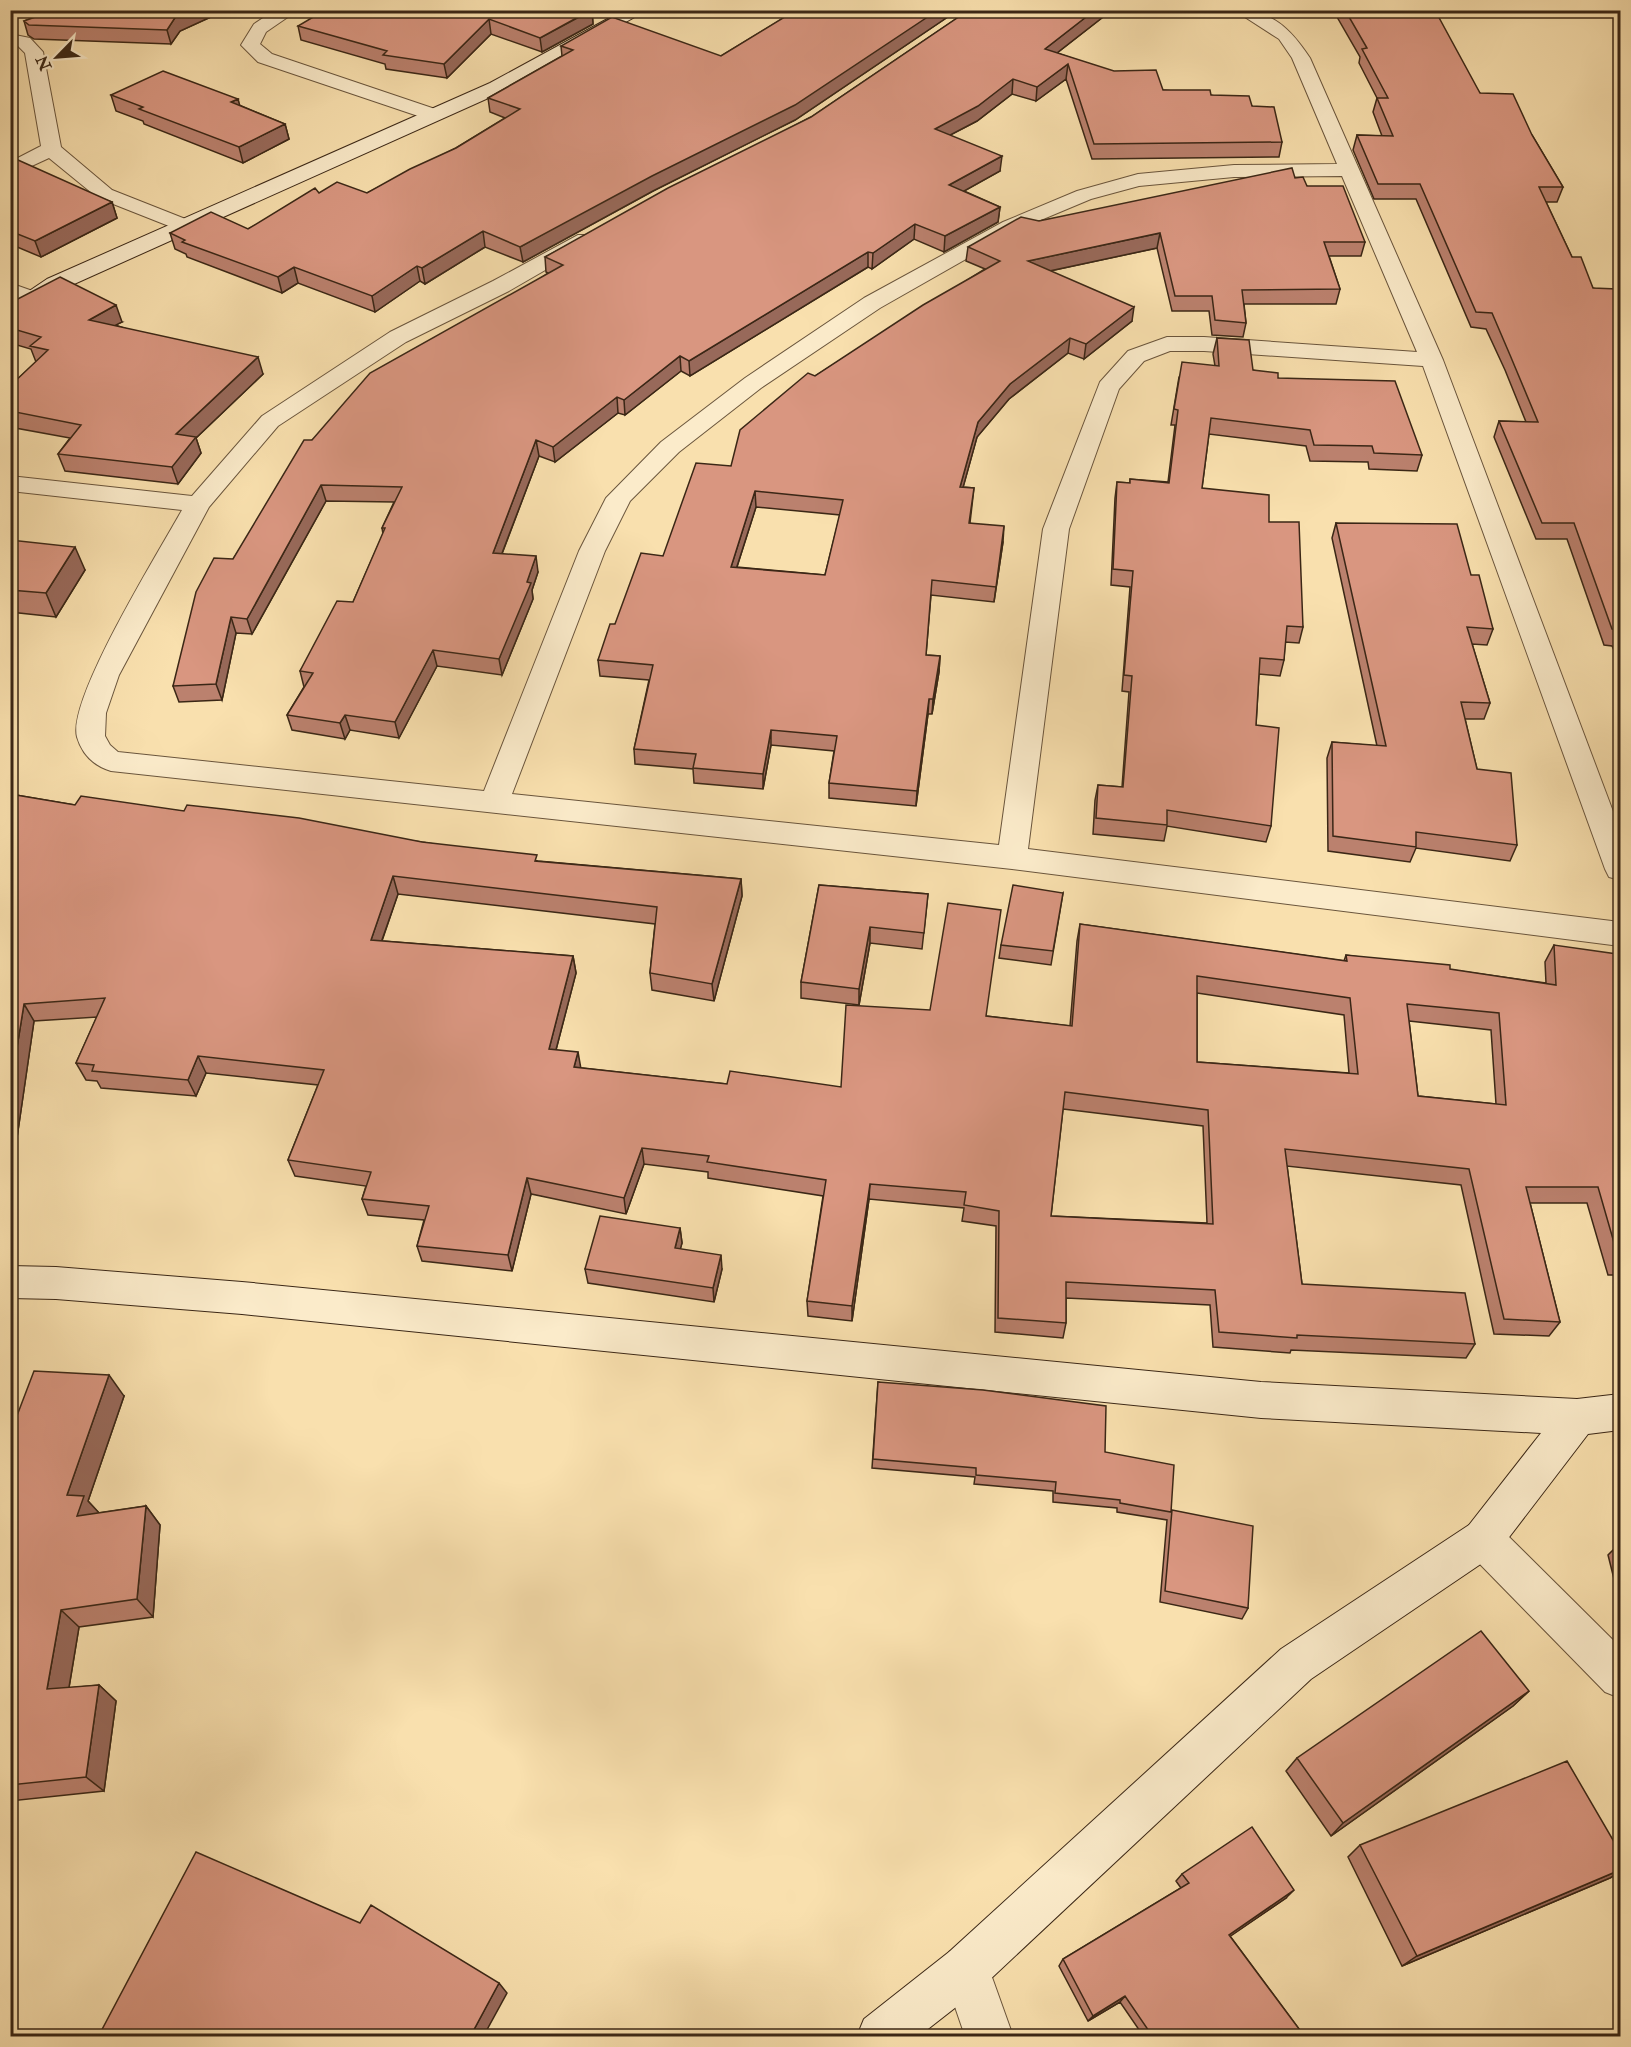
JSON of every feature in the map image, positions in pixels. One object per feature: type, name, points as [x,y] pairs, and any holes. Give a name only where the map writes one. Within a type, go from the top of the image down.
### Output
[{"type":"street","points":[[288,10],[267,22],[252,35],[250,45],[255,52],[265,58],[434,115]]},
{"type":"street","points":[[10,314],[55,284],[496,87],[638,10]]},
{"type":"street","points":[[1243,10],[1263,19],[1286,35],[1301,58],[1432,360],[1620,868]]},
{"type":"street","points":[[10,39],[24,42],[34,52],[51,149],[105,194],[186,226]]},
{"type":"street","points":[[10,170],[51,149]]},
{"type":"street","points":[[495,800],[592,551],[619,498],[670,447],[753,383],[872,303],[1010,226],[1084,195],[1148,179],[1234,171],[1348,170]]},
{"type":"street","points":[[601,231],[501,286],[398,337],[270,422],[198,504],[105,675],[92,713],[91,736],[98,751],[111,761],[495,800],[1012,858],[1620,934]]},
{"type":"street","points":[[10,289],[33,299]]},
{"type":"street","points":[[1012,858],[1056,529],[1108,387],[1136,356],[1167,344],[1204,344],[1432,360]]},
{"type":"street","points":[[10,483],[198,504]]},
{"type":"street","points":[[10,1282],[56,1283],[242,1298],[1262,1400],[1577,1417],[1620,1412]]},
{"type":"street","points":[[880,2037],[966,1969],[1296,1664],[1483,1539],[1577,1417]]},
{"type":"street","points":[[1483,1539],[1620,1677]]},
{"type":"street","points":[[966,1969],[989,2037]]},
{"type":"building","points":[[55,10],[190,10],[176,16],[167,30],[29,25],[24,21]]},
{"type":"building","points":[[325,10],[591,10],[540,38],[489,19],[444,64],[383,55],[387,51],[298,26]]},
{"type":"building","points":[[796,10],[938,10],[795,105],[652,176],[520,247],[483,231],[422,268],[417,266],[372,296],[294,267],[278,277],[182,242],[185,240],[170,233],[211,212],[248,229],[315,188],[319,193],[337,182],[367,193],[410,169],[456,148],[520,109],[488,98],[573,50],[561,46],[612,17],[721,56]]},
{"type":"building","points":[[969,10],[1095,10],[1045,49],[1114,71],[1156,70],[1163,90],[1210,90],[1211,95],[1249,96],[1252,106],[1274,107],[1282,142],[1094,144],[1068,64],[1037,87],[1013,79],[978,106],[935,129],[1002,156],[949,185],[1000,207],[945,236],[915,224],[873,253],[868,252],[689,361],[680,356],[624,400],[617,397],[553,447],[536,440],[493,553],[536,556],[527,582],[531,583],[499,659],[433,650],[395,722],[345,715],[340,723],[287,715],[313,673],[300,671],[337,601],[353,602],[385,528],[382,528],[402,487],[321,485],[247,619],[231,617],[216,684],[173,686],[196,592],[214,558],[233,559],[304,440],[312,440],[370,373],[563,265],[545,257],[668,188],[811,117]]},
{"type":"building","points":[[1345,10],[1416,10],[1416,14],[1437,14],[1480,93],[1513,94],[1532,135],[1563,187],[1539,187],[1572,257],[1581,257],[1593,288],[1617,289],[1620,295],[1620,630],[1612,629],[1574,523],[1542,523],[1499,421],[1538,422],[1492,313],[1476,312],[1420,184],[1378,184],[1357,135],[1393,136],[1377,98],[1388,98],[1362,49],[1367,48]]},
{"type":"building","points":[[163,71],[238,99],[231,102],[285,124],[239,147],[139,109],[143,107],[111,95]]},
{"type":"building","points":[[18,160],[112,202],[35,241],[10,231],[10,164]]},
{"type":"building","points":[[1292,168],[1295,178],[1303,177],[1307,186],[1343,186],[1365,242],[1324,242],[1340,289],[1242,290],[1246,323],[1215,320],[1212,296],[1175,296],[1160,233],[1028,261],[1134,307],[1086,344],[1070,338],[1010,384],[978,422],[960,487],[974,488],[969,523],[1004,526],[996,587],[932,580],[926,655],[940,656],[933,699],[929,699],[917,791],[829,783],[837,736],[771,730],[763,774],[693,768],[696,754],[634,749],[653,665],[598,660],[610,624],[615,624],[641,553],[663,556],[696,463],[731,466],[740,430],[808,373],[815,376],[923,305],[1000,261],[968,247],[1021,217],[1039,221]],"holes":[[[755,491],[843,500],[825,575],[731,567]]]},
{"type":"building","points":[[60,277],[116,305],[89,320],[258,357],[176,434],[196,437],[172,467],[58,454],[81,425],[10,411],[10,386],[48,350],[30,346],[41,337],[10,328],[10,303]]},
{"type":"building","points":[[1217,338],[1249,340],[1253,370],[1278,373],[1278,378],[1395,381],[1422,455],[1374,453],[1372,446],[1314,445],[1310,430],[1211,418],[1202,488],[1269,495],[1269,522],[1299,522],[1303,627],[1287,626],[1284,660],[1260,658],[1256,725],[1279,728],[1271,826],[1167,810],[1167,825],[1096,818],[1098,785],[1123,787],[1132,676],[1124,675],[1133,571],[1113,569],[1117,482],[1130,483],[1130,479],[1169,483],[1178,410],[1174,409],[1182,362],[1219,366]]},
{"type":"building","points":[[1336,523],[1457,524],[1471,575],[1479,575],[1493,629],[1467,627],[1490,703],[1461,702],[1477,769],[1511,773],[1517,845],[1416,832],[1416,847],[1333,836],[1332,742],[1386,746]]},
{"type":"building","points":[[10,540],[75,547],[46,593],[10,590]]},
{"type":"building","points":[[10,794],[75,805],[81,796],[184,811],[187,805],[299,818],[422,842],[537,855],[535,861],[741,879],[712,984],[650,973],[657,907],[393,876],[371,940],[573,956],[549,1049],[578,1052],[574,1067],[727,1084],[730,1071],[841,1087],[846,1005],[930,1010],[948,903],[1001,910],[986,1016],[1072,1026],[1080,924],[1347,961],[1346,955],[1450,965],[1450,969],[1556,985],[1554,945],[1617,954],[1620,978],[1620,1260],[1598,1187],[1526,1187],[1560,1322],[1504,1319],[1469,1169],[1285,1149],[1302,1284],[1465,1293],[1475,1344],[1297,1335],[1297,1338],[1219,1332],[1215,1290],[1066,1282],[1066,1323],[998,1318],[999,1211],[964,1205],[966,1192],[870,1184],[852,1306],[807,1301],[826,1180],[707,1162],[709,1156],[642,1148],[624,1198],[527,1178],[508,1255],[417,1246],[429,1206],[362,1199],[371,1172],[288,1160],[324,1070],[198,1056],[188,1080],[92,1071],[94,1065],[76,1063],[105,998],[24,1004],[10,1091],[10,860],[12,854],[10,854]],"holes":[[[1197,976],[1350,998],[1358,1074],[1197,1062]],[[1407,1004],[1499,1013],[1506,1105],[1418,1096]],[[1065,1092],[1208,1110],[1213,1224],[1051,1216]]]},
{"type":"building","points":[[819,885],[928,894],[924,933],[870,927],[859,989],[801,982]]},
{"type":"building","points":[[1013,885],[1063,893],[1053,951],[1001,945]]},
{"type":"building","points":[[600,1216],[680,1228],[675,1248],[721,1255],[713,1288],[585,1269]]},
{"type":"building","points":[[34,1371],[109,1375],[67,1495],[84,1496],[77,1516],[146,1506],[137,1599],[61,1610],[47,1689],[99,1685],[86,1777],[10,1785],[10,1472],[17,1457],[10,1456],[10,1434]]},
{"type":"building","points":[[878,1382],[983,1390],[1106,1406],[1105,1452],[1174,1465],[1171,1512],[1120,1503],[1120,1500],[1055,1493],[1056,1482],[976,1475],[976,1468],[873,1459]]},
{"type":"building","points":[[1172,1510],[1253,1526],[1248,1608],[1165,1591]]},
{"type":"building","points":[[1481,1631],[1529,1691],[1343,1823],[1297,1758]]},
{"type":"building","points":[[1567,1761],[1620,1852],[1620,1870],[1417,1956],[1360,1845]]},
{"type":"building","points":[[1252,1827],[1294,1890],[1229,1935],[1305,2037],[1153,2037],[1125,1996],[1093,2016],[1063,1959],[1189,1883],[1182,1874]]},
{"type":"building","points":[[196,1852],[360,1923],[371,1905],[499,1983],[470,2037],[98,2037]]}]
